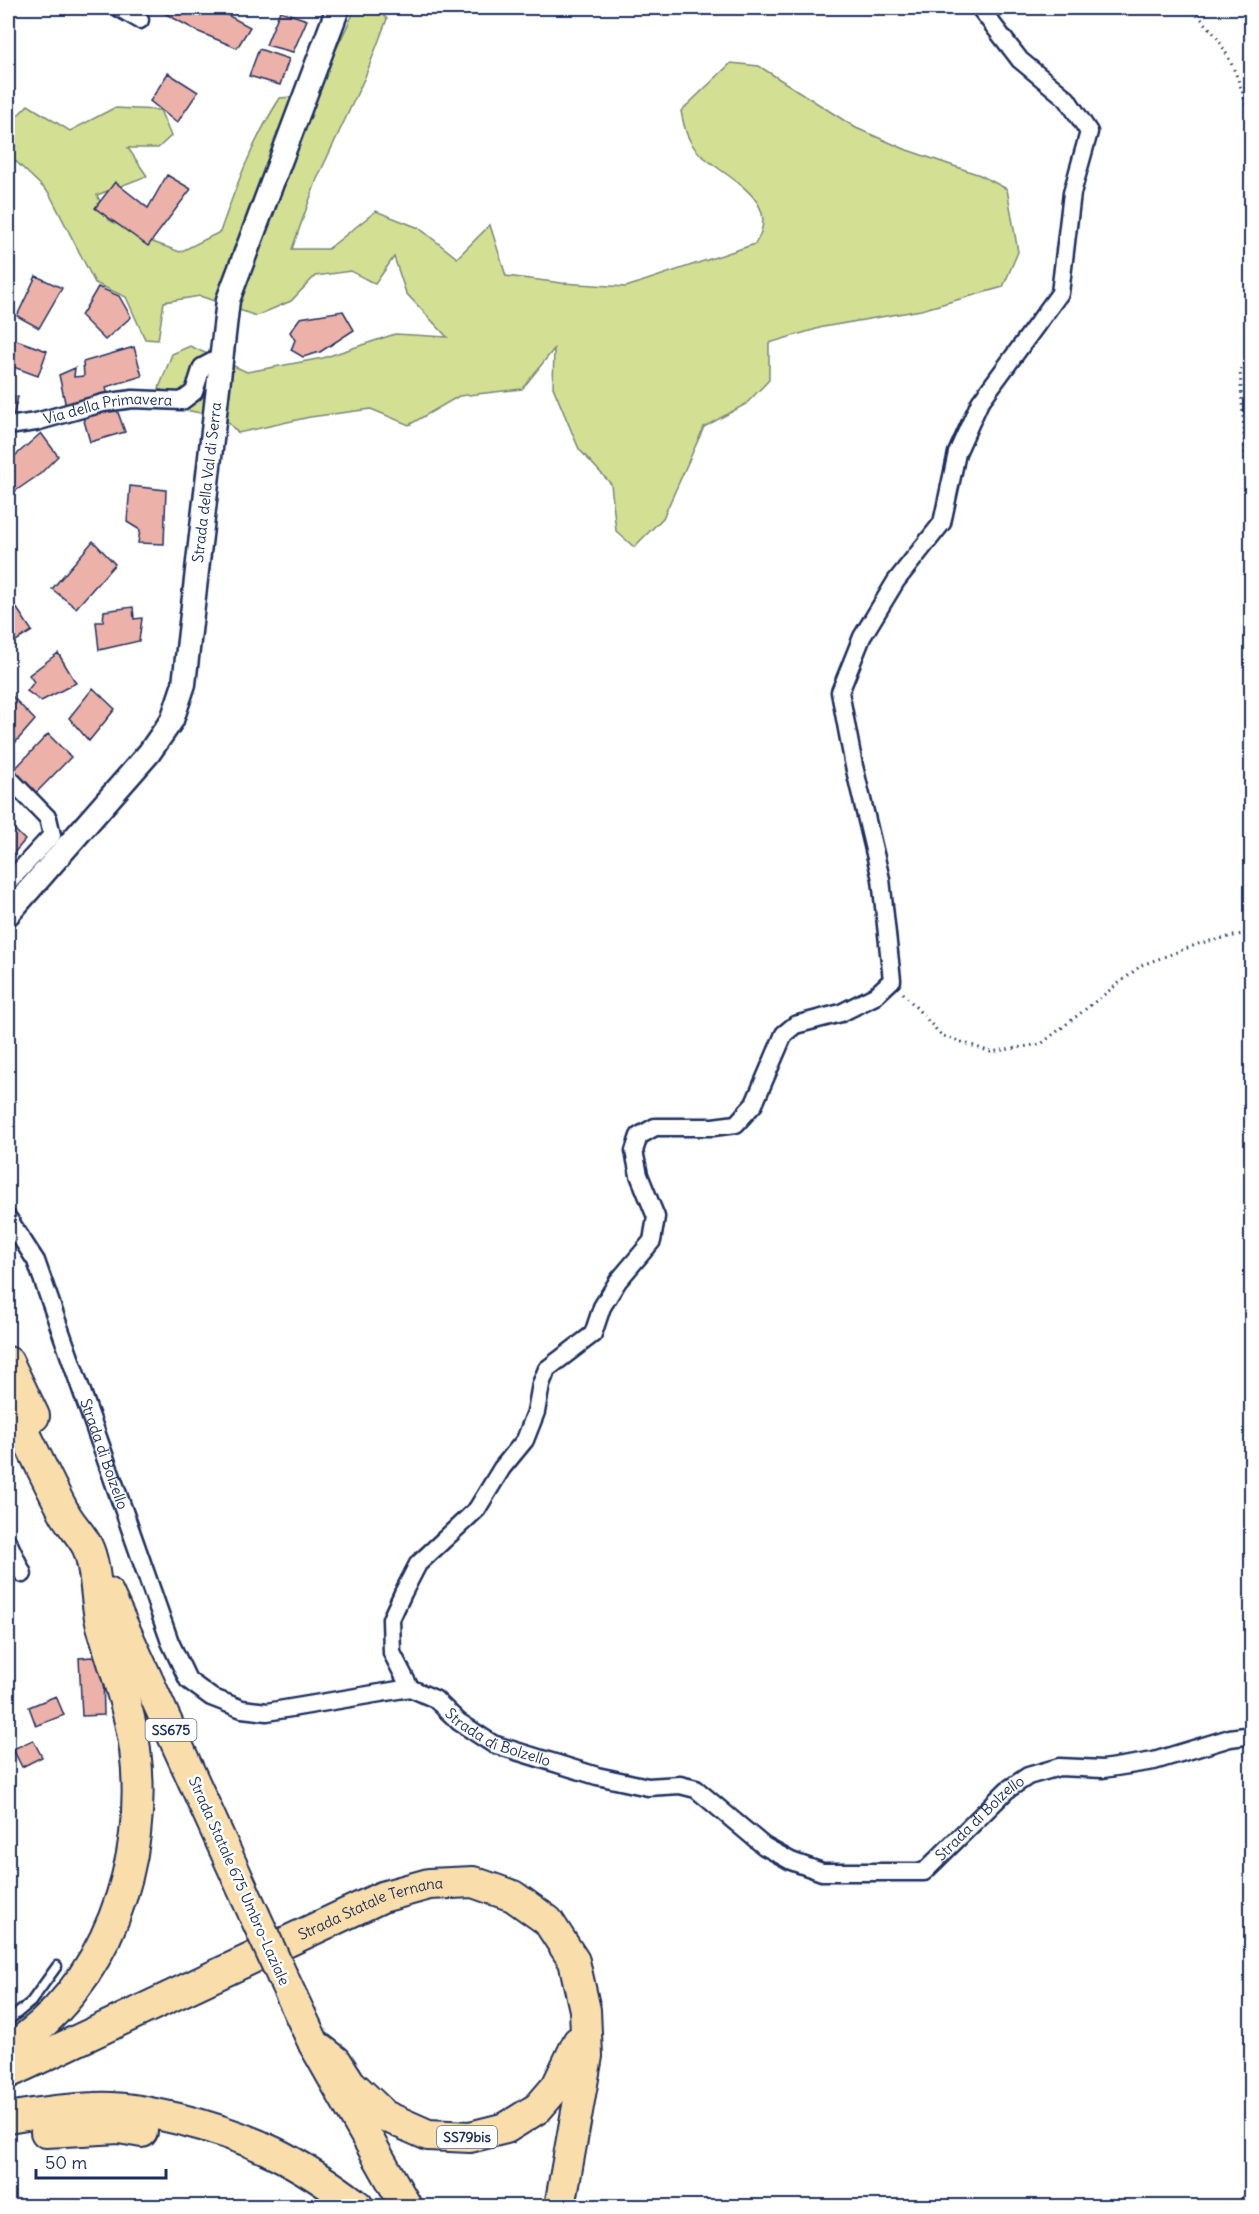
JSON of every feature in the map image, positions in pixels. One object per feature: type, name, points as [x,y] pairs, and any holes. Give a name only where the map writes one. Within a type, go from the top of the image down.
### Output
[{"type":"highway","name":"Strada Statale 675 Umbro-Laziale","points":[[8,1362],[77,1508],[88,1547],[314,2044],[406,2206]]},
{"type":"highway","name":"Strada Statale 675 Umbro-Laziale","points":[[8,1399],[65,1514],[88,1547]]},
{"type":"highway","points":[[8,2049],[45,2020],[84,1975],[111,1929],[130,1866],[139,1798],[135,1746],[119,1681],[100,1619],[88,1547]]},
{"type":"highway","name":"Strada Statale Ternana","points":[[8,2073],[382,1897],[429,1884],[473,1882],[513,1896],[548,1921],[574,1961],[585,2010],[587,2056],[560,2206]]},
{"type":"highway","name":"SS79bis","points":[[314,2044],[336,2061],[350,2083],[385,2116],[428,2135],[470,2138],[506,2128],[538,2108],[551,2093],[575,2051],[585,2010]]},
{"type":"highway","points":[[8,2118],[96,2107],[151,2112],[226,2130],[282,2154],[322,2179],[358,2206]]},
{"type":"highway","points":[[8,2138],[58,2130],[119,2128],[169,2136],[217,2147],[270,2172],[326,2206]]},
{"type":"street","points":[[119,8],[140,20]]},
{"type":"street","name":"Strada della Val di Serra","points":[[8,914],[149,753],[172,720],[184,684],[228,300],[338,8]]},
{"type":"street","points":[[410,1688],[392,1653],[391,1619],[418,1564],[477,1509],[502,1468],[525,1440],[536,1412],[541,1384],[547,1369],[593,1334],[602,1306],[618,1281],[652,1241],[656,1217],[639,1175],[634,1151],[639,1136],[655,1127],[713,1127],[736,1124],[754,1104],[784,1034],[795,1025],[850,1009],[875,996],[892,980],[881,879],[854,766],[840,692],[868,628],[896,581],[942,523],[957,453],[980,402],[1060,293],[1072,193],[1089,132],[1067,99],[1020,60],[980,8]]},
{"type":"street","name":"Via della Primavera","points":[[8,426],[36,422],[103,403],[133,399],[182,401],[194,392],[202,367],[221,357]]},
{"type":"street","points":[[8,777],[48,818],[52,835],[8,883]]},
{"type":"street","name":"Strada di Bolzello","points":[[8,1218],[36,1261],[170,1642],[188,1680],[211,1697],[242,1709],[267,1712],[410,1688],[435,1699],[459,1722],[493,1744],[597,1776],[648,1787],[680,1785],[696,1789],[764,1846],[791,1861],[822,1872],[924,1872],[1007,1790],[1029,1776],[1059,1767],[1102,1768],[1154,1761],[1230,1738],[1251,1735]]},
{"type":"street","points":[[8,1542],[23,1574]]},
{"type":"street","points":[[1247,2206],[1251,2202]]},
{"type":"lane","points":[[8,2021],[31,2002],[57,1966]]},
{"type":"path","points":[[1187,8],[1197,14],[1228,53],[1251,136]]},
{"type":"path","points":[[1251,347],[1240,371],[1251,558]]},
{"type":"path","points":[[892,980],[941,1035],[991,1052],[1041,1044],[1142,965],[1201,943],[1247,933],[1251,936]]},
{"type":"green space","points":[[366,8],[377,8],[387,19],[365,77],[317,179],[292,249],[328,249],[376,211],[419,228],[457,258],[490,225],[506,276],[562,283],[626,287],[755,244],[762,229],[762,215],[757,203],[737,182],[699,153],[687,134],[681,111],[731,63],[759,66],[856,128],[907,150],[980,175],[1007,189],[1018,252],[1003,287],[921,310],[823,327],[769,343],[769,380],[746,404],[704,427],[663,518],[634,547],[616,531],[611,484],[579,449],[553,387],[554,349],[522,389],[459,396],[409,425],[371,409],[310,417],[238,433],[224,418],[181,409],[159,388],[172,354],[190,346],[247,372],[323,358],[395,334],[447,337],[406,293],[394,257],[375,284],[351,271],[315,276],[291,301],[256,316],[200,296],[164,302],[158,340],[145,339],[126,297],[95,283],[49,193],[8,154],[8,125],[28,105],[70,131],[114,108],[160,110],[171,136],[158,148],[128,148],[147,176],[97,195],[109,220],[150,241],[180,252],[220,232],[253,147],[280,98],[314,95],[354,12]]},
{"type":"building","points":[[155,8],[214,8],[250,27],[237,48],[199,32]]},
{"type":"building","points":[[280,11],[307,20],[293,52],[266,45]]},
{"type":"building","points":[[259,49],[289,59],[280,85],[249,76]]},
{"type":"building","points":[[168,73],[198,92],[177,123],[150,101]]},
{"type":"building","points":[[167,175],[191,189],[148,246],[95,208],[115,182],[148,208]]},
{"type":"building","points":[[36,276],[62,288],[39,328],[17,316]]},
{"type":"building","points":[[98,287],[119,296],[131,317],[105,340],[81,316]]},
{"type":"building","points":[[343,311],[354,330],[320,352],[303,357],[291,350],[295,340],[290,332],[300,318]]},
{"type":"building","points":[[8,337],[47,351],[38,376],[8,365]]},
{"type":"building","points":[[134,347],[142,376],[106,387],[108,397],[66,407],[59,375],[75,368],[74,377],[84,376],[83,362]]},
{"type":"building","points":[[8,396],[18,397],[12,420],[8,418]]},
{"type":"building","points":[[116,407],[125,432],[90,442],[83,417]]},
{"type":"building","points":[[41,433],[58,456],[40,474],[11,494],[8,489],[8,462]]},
{"type":"building","points":[[130,486],[166,490],[164,544],[138,543],[140,530],[127,522]]},
{"type":"building","points":[[93,541],[115,564],[76,608],[52,589]]},
{"type":"building","points":[[16,607],[32,631],[8,646],[8,612]]},
{"type":"building","points":[[133,607],[134,619],[142,618],[139,641],[99,650],[96,622],[103,622],[104,611]]},
{"type":"building","points":[[58,653],[76,683],[41,701],[27,691],[34,682],[29,675]]},
{"type":"building","points":[[93,688],[115,709],[89,741],[69,718]]},
{"type":"building","points":[[8,692],[35,720],[14,744],[8,737]]},
{"type":"building","points":[[48,734],[71,757],[34,795],[12,772]]},
{"type":"building","points":[[8,823],[25,840],[8,860]]},
{"type":"building","points":[[92,1657],[100,1663],[103,1672],[104,1715],[82,1716],[79,1658]]},
{"type":"building","points":[[56,1696],[64,1715],[36,1726],[29,1707]]},
{"type":"building","points":[[33,1740],[42,1757],[22,1767],[13,1749]]}]
